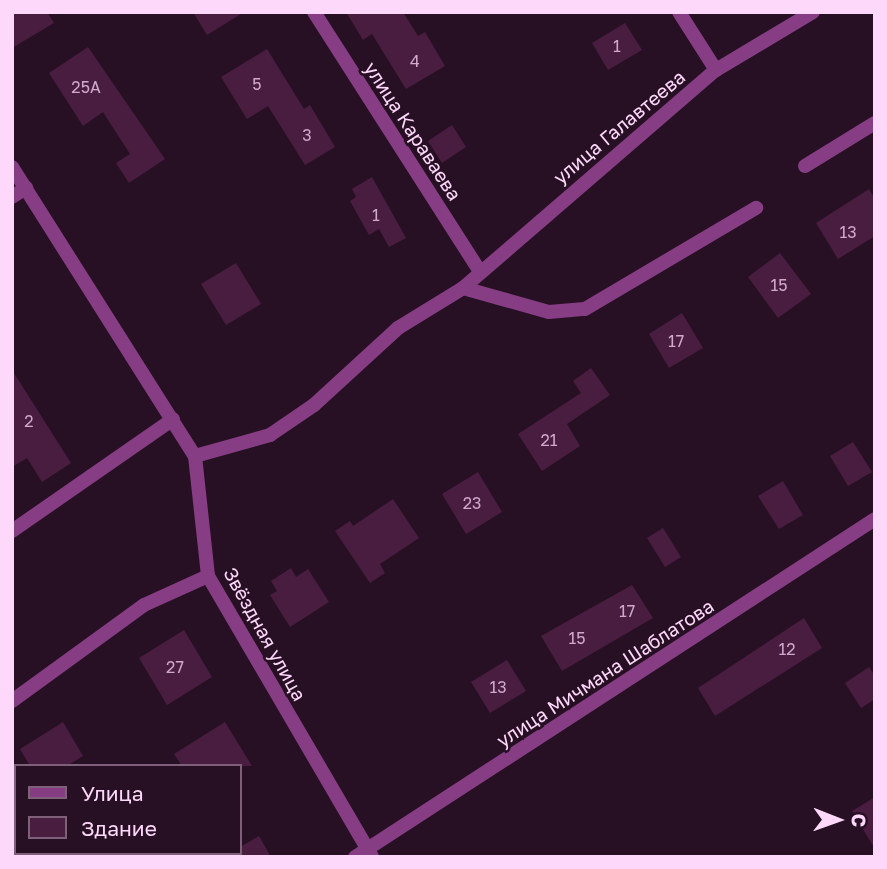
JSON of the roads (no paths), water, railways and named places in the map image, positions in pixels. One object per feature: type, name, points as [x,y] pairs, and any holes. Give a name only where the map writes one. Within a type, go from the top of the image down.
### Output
[{"type":"street","name":"улица Караваева","points":[[314,12],[479,270]]},
{"type":"street","points":[[679,12],[716,70]]},
{"type":"street","name":"улица Галавтеева","points":[[195,456],[270,435],[314,405],[398,328],[463,288],[479,270],[716,70],[813,12]]},
{"type":"street","points":[[805,166],[875,123]]},
{"type":"street","name":"Звёздная улица","points":[[12,167],[195,456],[208,576],[364,854]]},
{"type":"street","points":[[12,197],[26,188]]},
{"type":"street","points":[[463,288],[549,312],[585,309],[756,208]]},
{"type":"street","points":[[12,531],[173,419]]},
{"type":"street","name":"улица Мичмана Шаблатова","points":[[364,854],[875,519]]},
{"type":"street","points":[[12,701],[144,605],[208,576]]}]
